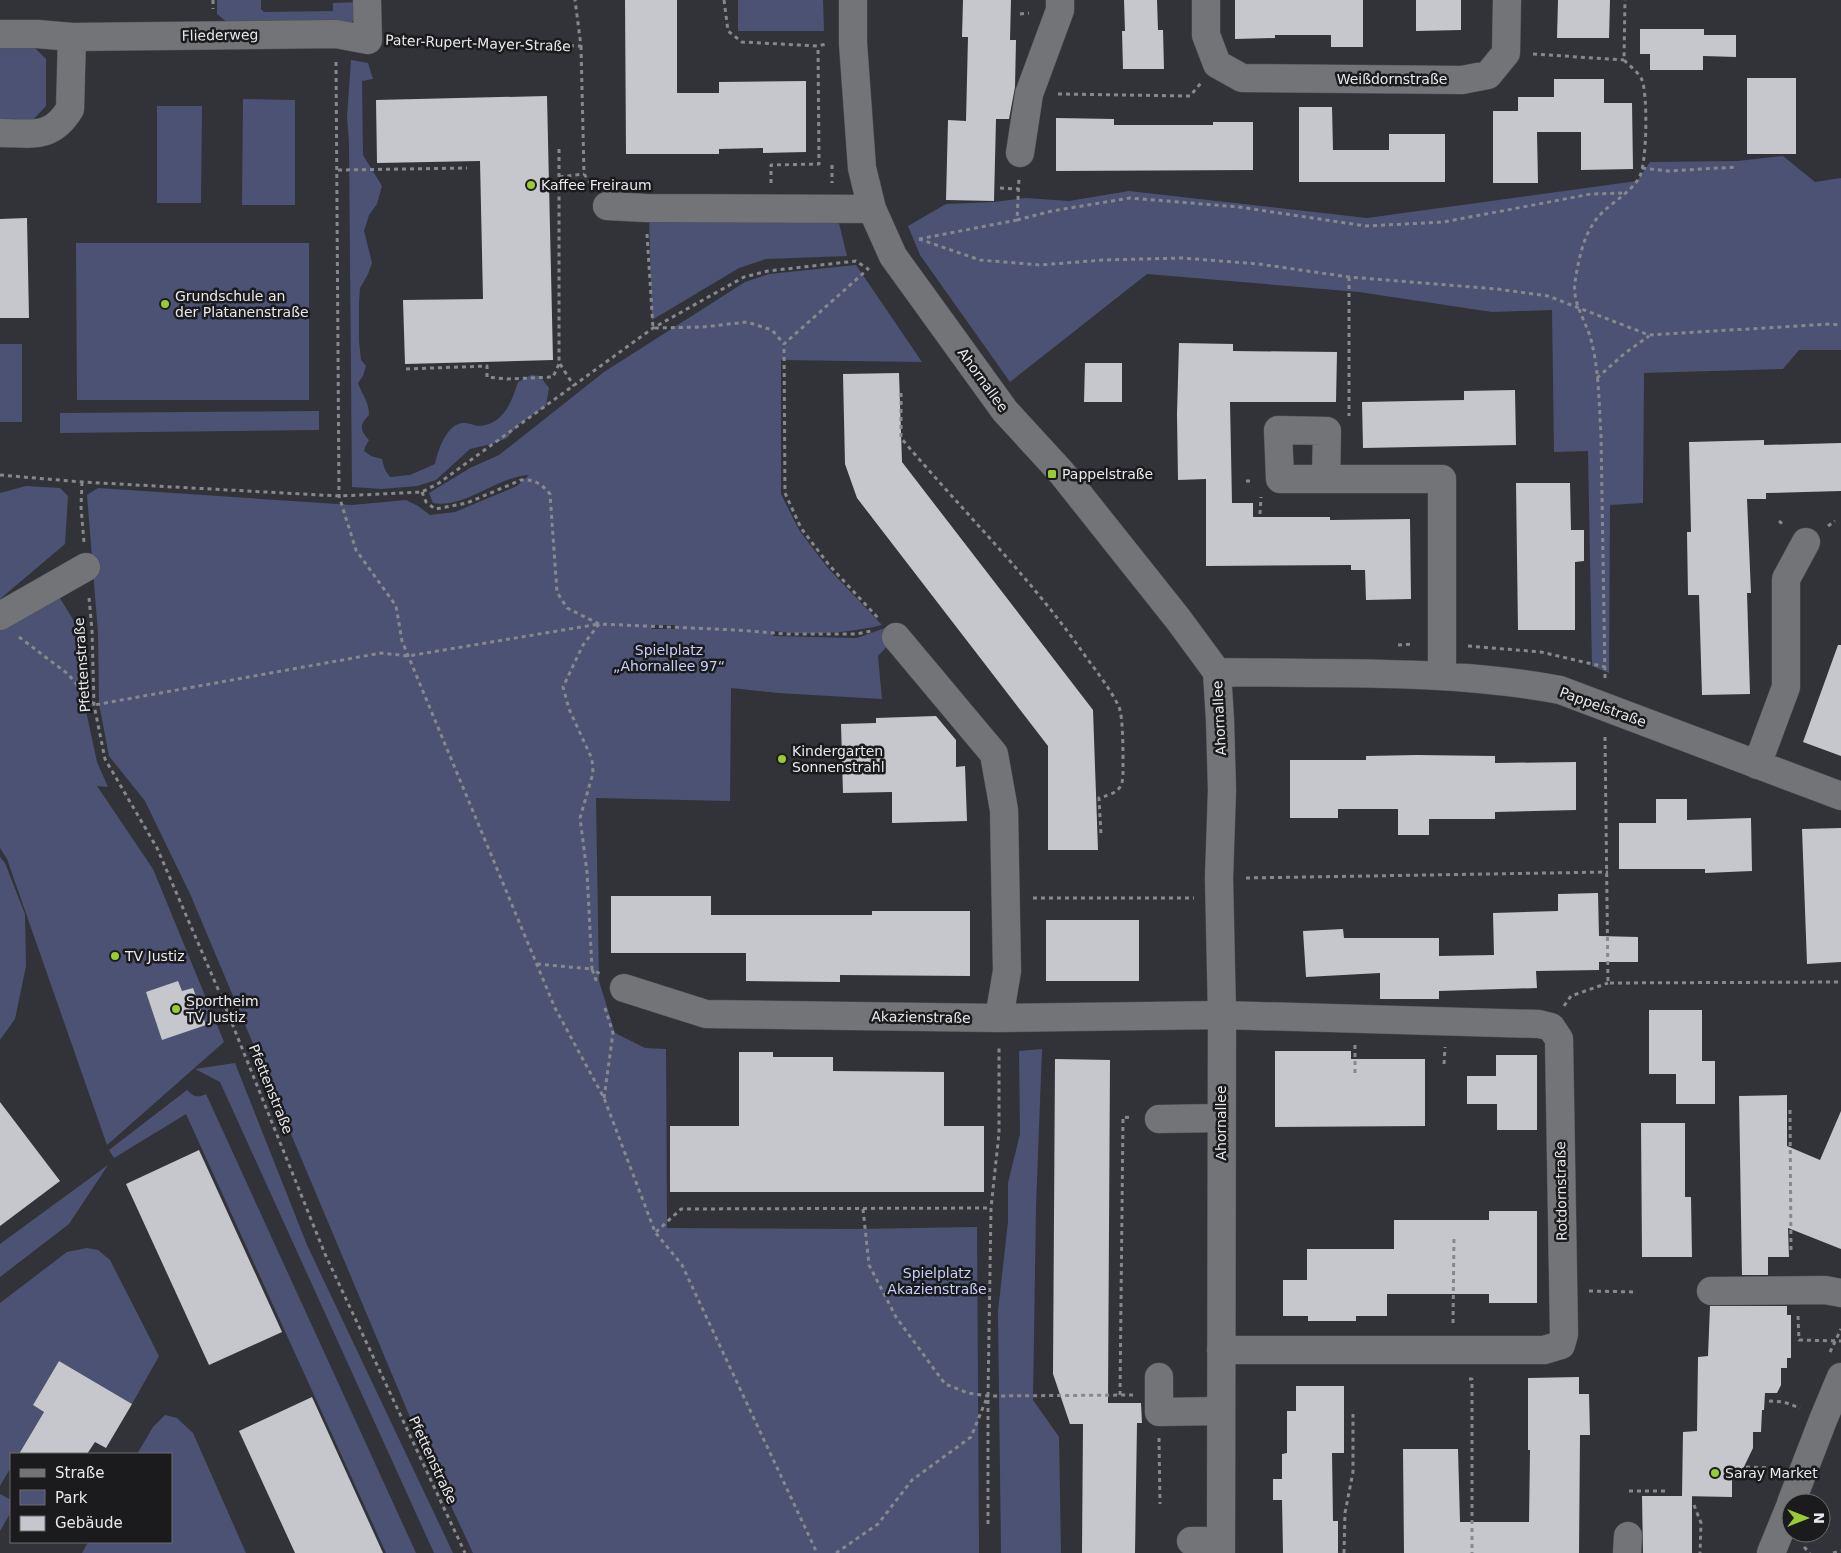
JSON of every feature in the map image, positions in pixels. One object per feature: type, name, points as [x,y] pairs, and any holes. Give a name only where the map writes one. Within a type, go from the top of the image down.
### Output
[{"type":"street","name":"Pater-Rupert-Mayer-Straße","points":[[367,0],[368,40]]},
{"type":"street","name":"Ahornallee","points":[[853,0],[852,43],[862,168],[872,209],[892,256],[1005,410],[1061,472],[1178,619],[1217,672],[1222,790],[1219,889],[1222,1015],[1221,1547]]},
{"type":"street","points":[[1020,153],[1029,94],[1060,10],[1060,0]]},
{"type":"street","points":[[1206,0],[1206,35],[1217,64]]},
{"type":"street","points":[[1506,0],[1506,53]]},
{"type":"street","name":"Fliederweg","points":[[0,34],[37,34],[72,37],[336,34],[368,40]]},
{"type":"street","points":[[0,133],[42,133],[50,131],[65,117],[70,109],[72,37]]},
{"type":"street","name":"Weißdornstraße","points":[[1217,64],[1242,78],[1462,80],[1488,75],[1506,53]]},
{"type":"street","points":[[607,206],[645,208],[872,209]]},
{"type":"street","points":[[1326,479],[1442,479],[1442,676]]},
{"type":"street","points":[[1757,765],[1786,687],[1786,579],[1806,542]]},
{"type":"street","points":[[7,625],[86,567]]},
{"type":"street","points":[[891,632],[994,754],[1004,810],[1007,972],[999,1018]]},
{"type":"street","name":"Pappelstraße","points":[[1217,672],[1442,676],[1515,682],[1551,688],[1605,706],[1841,796]]},
{"type":"street","name":"Akazienstraße","points":[[609,993],[706,1014],[999,1018],[1222,1015]]},
{"type":"street","points":[[1222,1015],[1539,1024],[1551,1028]]},
{"type":"street","name":"Rotdornstraße","points":[[1221,1350],[1544,1350],[1561,1346],[1564,1334],[1559,1039],[1551,1028]]},
{"type":"street","points":[[1159,1119],[1221,1118]]},
{"type":"street","points":[[1711,1291],[1825,1290],[1841,1293]]},
{"type":"street","points":[[1795,1493],[1822,1420],[1841,1377]]},
{"type":"street","points":[[1155,1399],[1221,1411]]},
{"type":"street","points":[[1771,1553],[1781,1528]]},
{"type":"street","points":[[1191,1541],[1221,1547]]},
{"type":"path","name":"Pater-Rupert-Mayer-Straße","points":[[368,40],[581,46],[574,0]]},
{"type":"path","points":[[724,0],[728,31],[742,42],[818,46],[831,43],[852,43]]},
{"type":"path","points":[[1624,60],[1625,0]]},
{"type":"path","points":[[336,34],[339,496],[356,550],[396,606],[402,641],[408,656],[555,1008],[604,1098],[655,1232],[682,1265],[817,1553]]},
{"type":"path","points":[[581,46],[584,174],[607,206]]},
{"type":"path","points":[[771,165],[819,164],[818,46]]},
{"type":"path","points":[[1506,53],[1624,60],[1642,79],[1645,153],[1640,178],[1595,220],[1584,243],[1575,284],[1577,308],[1591,340],[1597,378],[1601,435],[1608,983]]},
{"type":"path","points":[[1029,94],[1190,96],[1217,64]]},
{"type":"path","points":[[406,369],[488,366],[487,377],[507,379],[553,377],[559,364],[559,149]]},
{"type":"path","points":[[1017,220],[1020,153]]},
{"type":"path","points":[[1642,168],[1668,170],[1737,167]]},
{"type":"path","points":[[338,170],[467,168]]},
{"type":"path","points":[[559,177],[584,174]]},
{"type":"path","points":[[1000,188],[1019,189]]},
{"type":"path","points":[[1626,193],[1591,194],[1444,222],[1366,226],[1239,208],[1130,198],[1052,211],[1017,220],[919,239],[980,260],[1040,265],[1103,260],[1182,258],[1259,264],[1349,277],[1496,289],[1548,296],[1612,319],[1649,336],[1740,329],[1841,325]]},
{"type":"path","points":[[645,208],[653,328]]},
{"type":"path","points":[[0,475],[82,482],[339,496],[422,492],[440,483],[653,328],[744,277],[768,271],[856,261],[868,269],[784,344]]},
{"type":"path","points":[[1349,277],[1349,422]]},
{"type":"path","points":[[653,328],[703,328],[747,322],[772,330],[784,344],[785,493],[801,528],[829,565],[891,632]]},
{"type":"path","points":[[1597,378],[1625,353],[1649,336]]},
{"type":"path","points":[[559,364],[574,386]]},
{"type":"path","points":[[901,393],[901,438],[1034,590],[1089,661],[1120,709],[1124,754],[1124,782],[1115,794],[1099,798],[1101,835]]},
{"type":"path","points":[[422,492],[426,502],[436,509],[467,503],[521,480],[529,479],[543,485],[550,494],[557,592],[566,608],[599,624]]},
{"type":"path","name":"Pfettenstraße","points":[[82,482],[81,507],[92,630],[94,705],[105,759],[157,848],[221,996],[325,1254],[465,1553]]},
{"type":"path","points":[[7,625],[68,674],[94,705],[381,653],[408,656],[599,624],[786,634],[891,632]]},
{"type":"path","points":[[599,624],[582,646],[562,687],[569,709],[592,759],[593,773],[580,818],[587,872],[592,969],[609,993],[613,1033],[604,1098]]},
{"type":"path","points":[[1397,645],[1442,644],[1540,652],[1605,667]]},
{"type":"path","points":[[1005,898],[1141,897],[1219,889],[1608,872]]},
{"type":"path","points":[[537,964],[592,969]]},
{"type":"path","points":[[1551,1028],[1571,996],[1608,983],[1841,982]]},
{"type":"path","points":[[988,1524],[991,1208],[999,1133],[999,1018]]},
{"type":"path","points":[[1790,1110],[1790,1250]]},
{"type":"path","points":[[1120,1395],[1123,1117],[1159,1119]]},
{"type":"path","points":[[655,1232],[681,1209],[991,1208]]},
{"type":"path","points":[[863,1209],[869,1265],[896,1318],[945,1384],[968,1393],[988,1396],[1120,1395],[1155,1399],[1160,1504]]},
{"type":"path","points":[[1454,1236],[1459,1350],[1464,1378],[1472,1379],[1472,1553]]},
{"type":"path","points":[[1798,1291],[1798,1340],[1841,1341]]},
{"type":"path","points":[[1563,1292],[1636,1292]]},
{"type":"path","points":[[836,1553],[878,1524],[912,1480],[971,1437],[988,1396]]},
{"type":"path","points":[[1769,1400],[1784,1402],[1805,1411]]},
{"type":"path","points":[[1344,1553],[1345,1513],[1353,1472],[1353,1414]]},
{"type":"path","points":[[1746,1467],[1782,1469]]},
{"type":"path","points":[[1629,1491],[1666,1491]]},
{"type":"path","points":[[1694,1505],[1701,1523],[1700,1553]]},
{"type":"path","points":[[1833,1553],[1841,1551]]},
{"type":"green space","points":[[217,0],[261,0],[261,9],[264,12],[333,11],[333,3],[361,2],[361,12],[352,22],[228,23],[217,14]]},
{"type":"green space","points":[[738,0],[823,0],[824,31],[738,31]]},
{"type":"green space","points":[[30,43],[46,59],[46,106],[30,123],[0,120],[0,45]]},
{"type":"green space","points":[[351,60],[368,63],[373,79],[362,81],[363,155],[382,186],[377,204],[369,215],[364,231],[372,263],[360,288],[359,302],[361,360],[366,366],[363,376],[358,383],[369,410],[369,415],[362,425],[362,430],[369,440],[364,451],[371,456],[382,459],[385,470],[390,477],[410,475],[435,464],[444,438],[453,427],[465,423],[480,426],[495,421],[501,416],[510,404],[518,382],[531,375],[540,376],[549,388],[546,406],[518,425],[507,438],[470,449],[436,480],[417,486],[382,489],[352,487],[349,142],[347,117]]},
{"type":"green space","points":[[243,99],[295,100],[295,205],[242,205]]},
{"type":"green space","points":[[157,106],[202,106],[201,203],[157,203]]},
{"type":"green space","points":[[1783,156],[1815,182],[1841,178],[1841,350],[1799,350],[1783,369],[1644,373],[1643,503],[1610,505],[1609,673],[1592,666],[1588,451],[1554,452],[1552,310],[1492,312],[1359,292],[1147,274],[1010,382],[920,255],[908,226],[946,204],[994,202],[1025,198],[1069,201],[1129,191],[1367,218],[1637,181],[1650,162],[1738,161]]},
{"type":"green space","points":[[649,216],[838,219],[847,256],[766,259],[739,268],[652,320]]},
{"type":"green space","points":[[76,243],[309,243],[309,400],[77,400]]},
{"type":"green space","points":[[856,265],[922,362],[781,360],[781,494],[799,530],[827,567],[882,625],[828,633],[786,633],[773,631],[773,636],[857,638],[885,628],[894,639],[878,656],[882,699],[778,693],[731,688],[730,801],[596,798],[599,981],[615,1033],[645,1048],[666,1049],[667,1228],[855,1229],[977,1227],[979,1553],[473,1553],[415,1429],[191,896],[145,801],[109,756],[99,704],[98,633],[87,495],[98,488],[352,505],[406,500],[430,515],[455,512],[517,486],[529,475],[505,481],[469,497],[445,504],[433,503],[429,493],[470,468],[499,455],[604,372],[745,282],[769,274]],"holes":[[[650,625],[674,625],[677,629],[652,629]]]},
{"type":"green space","points":[[0,344],[22,344],[22,422],[0,422]]},
{"type":"green space","points":[[319,411],[319,430],[60,433],[60,413]]},
{"type":"green space","points":[[26,486],[60,488],[68,496],[65,544],[0,599],[0,493]]},
{"type":"green space","name":"TV Justiz","points":[[58,595],[82,634],[86,711],[97,762],[108,787],[97,786],[153,869],[224,1042],[107,1145],[7,859],[0,848],[0,627]]},
{"type":"green space","points":[[0,857],[5,863],[25,914],[26,966],[15,1019],[0,1040]]},
{"type":"green space","points":[[1042,1049],[1036,1206],[1033,1400],[1059,1437],[1061,1553],[1001,1553],[998,1311],[1008,1222],[1008,1183],[1020,1134],[1019,1051]]},
{"type":"green space","points":[[235,1063],[307,1245],[453,1553],[434,1553],[220,1082],[195,1069]]},
{"type":"green space","points":[[187,1090],[196,1096],[206,1094],[416,1553],[386,1553],[186,1114],[114,1158],[109,1150]]},
{"type":"green space","points":[[108,1165],[69,1224],[0,1277],[0,1244]]},
{"type":"green space","points":[[87,1248],[98,1250],[110,1260],[159,1356],[132,1404],[59,1361],[33,1405],[44,1412],[20,1453],[10,1453],[10,1469],[0,1486],[0,1303],[67,1252]]},
{"type":"green space","points":[[165,1415],[177,1418],[193,1433],[246,1553],[82,1553],[87,1543],[172,1543],[172,1453],[138,1453],[153,1427]]},
{"type":"green space","points":[[0,1494],[10,1499],[10,1514],[0,1531]]},
{"type":"building","points":[[625,0],[677,0],[677,93],[719,93],[719,82],[806,81],[806,152],[763,153],[763,148],[719,149],[719,154],[626,154]]},
{"type":"building","points":[[963,0],[1011,0],[1010,40],[1016,40],[1015,87],[1009,119],[996,119],[994,201],[946,200],[948,120],[966,121],[968,37],[962,37]]},
{"type":"building","points":[[1124,0],[1157,0],[1158,30],[1163,30],[1164,69],[1123,69],[1122,31],[1125,31]]},
{"type":"building","points":[[1235,0],[1363,0],[1363,47],[1331,47],[1331,35],[1275,35],[1275,38],[1235,39]]},
{"type":"building","points":[[1416,0],[1461,0],[1461,30],[1416,31]]},
{"type":"building","points":[[1558,0],[1610,0],[1609,38],[1557,38]]},
{"type":"building","points":[[1640,29],[1704,29],[1704,35],[1736,35],[1736,57],[1703,56],[1703,70],[1650,70],[1650,54],[1640,54]]},
{"type":"building","points":[[1747,78],[1796,78],[1796,154],[1747,154]]},
{"type":"building","points":[[1554,79],[1604,79],[1604,103],[1632,103],[1633,169],[1581,170],[1581,132],[1537,132],[1538,183],[1493,183],[1493,111],[1518,111],[1518,97],[1554,97]]},
{"type":"building","points":[[547,96],[553,360],[405,364],[403,300],[483,299],[480,161],[377,163],[376,100]]},
{"type":"building","points":[[1299,107],[1332,107],[1333,150],[1389,150],[1389,134],[1445,134],[1445,182],[1299,182]]},
{"type":"building","points":[[1056,118],[1114,119],[1114,125],[1213,125],[1213,122],[1253,122],[1253,170],[1056,171]]},
{"type":"building","points":[[27,218],[29,318],[0,318],[0,219]]},
{"type":"building","points":[[1179,343],[1233,344],[1233,351],[1337,352],[1336,402],[1230,402],[1232,503],[1253,503],[1253,517],[1330,517],[1330,520],[1410,519],[1411,599],[1366,600],[1365,570],[1351,570],[1351,565],[1206,566],[1206,479],[1178,480]]},
{"type":"building","points":[[1085,363],[1122,363],[1122,402],[1084,402]]},
{"type":"building","points":[[899,373],[902,462],[1093,710],[1098,850],[1048,850],[1048,746],[857,498],[845,464],[843,374]]},
{"type":"building","points":[[1515,390],[1516,445],[1363,448],[1362,402],[1464,400],[1464,391]]},
{"type":"building","points":[[1764,440],[1764,445],[1841,443],[1841,491],[1766,493],[1766,499],[1747,499],[1751,593],[1747,593],[1750,694],[1702,695],[1699,595],[1688,595],[1687,532],[1691,532],[1689,442]]},
{"type":"building","points":[[1516,483],[1570,483],[1571,530],[1584,530],[1584,561],[1575,562],[1575,630],[1518,630]]},
{"type":"building","points":[[1838,645],[1841,645],[1841,756],[1803,742]]},
{"type":"building","points":[[936,716],[956,740],[956,767],[965,766],[967,821],[892,823],[892,792],[843,793],[841,724],[876,723],[876,718]]},
{"type":"building","points":[[1366,756],[1495,756],[1495,763],[1576,762],[1576,810],[1495,812],[1495,819],[1429,819],[1429,835],[1398,835],[1398,809],[1338,809],[1338,818],[1290,818],[1290,760],[1366,760]]},
{"type":"building","points":[[1656,799],[1687,799],[1687,820],[1751,818],[1752,871],[1705,873],[1705,869],[1619,869],[1619,823],[1656,823]]},
{"type":"building","points":[[1841,828],[1841,962],[1807,964],[1802,829]]},
{"type":"building","points":[[1598,893],[1599,936],[1638,937],[1638,962],[1599,962],[1599,970],[1536,971],[1537,988],[1439,991],[1439,999],[1380,999],[1380,973],[1306,977],[1303,931],[1343,929],[1344,938],[1439,938],[1439,956],[1494,955],[1493,913],[1558,911],[1558,894]]},
{"type":"building","points":[[611,896],[711,896],[711,915],[872,915],[872,911],[970,911],[970,976],[840,975],[840,982],[746,981],[746,953],[611,953]]},
{"type":"building","points":[[1046,920],[1139,920],[1139,981],[1046,981]]},
{"type":"building","name":"Sportheim TV Justiz","points":[[178,981],[182,991],[193,988],[206,1025],[162,1040],[146,992]]},
{"type":"building","points":[[1649,1010],[1702,1010],[1702,1061],[1715,1061],[1715,1104],[1676,1104],[1676,1074],[1649,1074]]},
{"type":"building","points":[[1275,1051],[1351,1051],[1351,1059],[1425,1059],[1425,1126],[1275,1127]]},
{"type":"building","points":[[739,1052],[773,1052],[773,1057],[833,1057],[833,1071],[944,1072],[944,1126],[984,1126],[984,1192],[670,1192],[670,1126],[739,1126]]},
{"type":"building","points":[[1496,1055],[1537,1055],[1537,1130],[1497,1130],[1497,1104],[1467,1104],[1467,1076],[1496,1076]]},
{"type":"building","points":[[1055,1059],[1110,1060],[1108,1403],[1141,1403],[1142,1423],[1137,1423],[1135,1553],[1082,1553],[1083,1424],[1070,1424],[1053,1374]]},
{"type":"building","points":[[1787,1095],[1787,1146],[1820,1160],[1841,1111],[1841,1249],[1788,1228],[1789,1257],[1768,1257],[1768,1275],[1742,1275],[1739,1096]]},
{"type":"building","points":[[0,1102],[60,1181],[0,1226]]},
{"type":"building","points":[[1641,1123],[1685,1123],[1685,1197],[1691,1197],[1692,1257],[1642,1257]]},
{"type":"building","points":[[199,1150],[282,1332],[209,1365],[126,1184]]},
{"type":"building","points":[[1489,1211],[1537,1211],[1537,1303],[1489,1303],[1489,1294],[1387,1294],[1387,1316],[1356,1316],[1356,1321],[1308,1321],[1308,1316],[1283,1316],[1283,1280],[1307,1280],[1307,1249],[1394,1249],[1394,1220],[1489,1220]]},
{"type":"building","points":[[1710,1306],[1787,1306],[1787,1315],[1791,1315],[1791,1358],[1787,1358],[1787,1368],[1781,1368],[1781,1385],[1777,1393],[1765,1393],[1761,1432],[1753,1432],[1753,1448],[1742,1471],[1732,1471],[1732,1497],[1682,1496],[1683,1432],[1697,1431],[1698,1357],[1708,1356]]},
{"type":"building","points":[[59,1361],[132,1404],[106,1448],[95,1442],[88,1453],[20,1453],[44,1412],[33,1405]]},
{"type":"building","points":[[1579,1377],[1579,1394],[1589,1394],[1590,1435],[1580,1435],[1579,1553],[1404,1553],[1403,1449],[1458,1449],[1460,1522],[1529,1522],[1528,1378]]},
{"type":"building","points":[[1296,1386],[1344,1386],[1344,1453],[1332,1453],[1333,1521],[1338,1521],[1338,1553],[1283,1553],[1282,1500],[1273,1500],[1273,1479],[1282,1479],[1282,1454],[1287,1453],[1287,1411],[1296,1411]]},
{"type":"building","points":[[312,1397],[383,1553],[295,1553],[239,1431]]},
{"type":"building","points":[[1642,1496],[1692,1496],[1692,1553],[1643,1553]]},
{"type":"place","name":"Kaffee Freiraum","points":[[531,185]]},
{"type":"place","name":"Grundschule an der Platanenstraße","points":[[165,304]]},
{"type":"place","name":"Pappelstraße","points":[[1052,474]]},
{"type":"place","name":"Kindergarten Sonnenstrahl","points":[[782,759]]},
{"type":"place","name":"TV Justiz","points":[[115,956]]},
{"type":"place","name":"Sportheim TV Justiz","points":[[176,1009]]},
{"type":"place","name":"Saray Market","points":[[1715,1473]]},
{"type":"park label","name":"Spielplatz „Ahornallee 97“","points":[[669,658]]},
{"type":"park label","name":"Spielplatz Akazienstraße","points":[[937,1282]]}]
